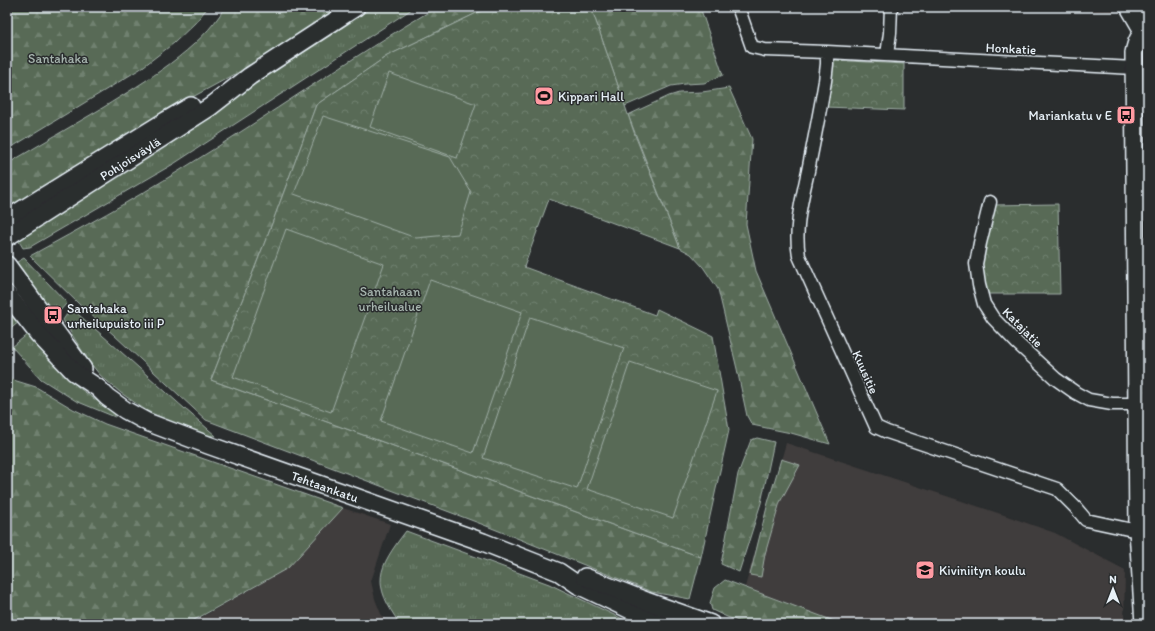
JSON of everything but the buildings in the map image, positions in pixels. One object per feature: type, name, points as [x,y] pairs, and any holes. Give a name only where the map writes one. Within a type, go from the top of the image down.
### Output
[{"type":"main road","name":"Pohjoisväylä","points":[[7,237],[210,107],[250,76],[356,7]]},
{"type":"main road","points":[[1129,7],[1146,30],[1135,45],[1134,53],[1142,268],[1142,355],[1137,404],[1143,472],[1138,530],[1145,594],[1144,624]]},
{"type":"main road","name":"Pohjoisväylä","points":[[7,219],[167,120],[204,99],[250,76]]},
{"type":"main road","name":"Tehtaankatu","points":[[7,265],[98,388],[107,397],[125,410],[147,422],[483,542],[559,572],[578,585],[639,614],[666,624]]},
{"type":"main road","name":"Tehtaankatu","points":[[7,294],[40,335],[74,372],[98,388]]},
{"type":"main road","name":"Tehtaankatu","points":[[559,572],[580,575],[646,601],[711,624]]},
{"type":"street","name":"Honkatie","points":[[738,7],[752,47],[766,50],[1134,68]]},
{"type":"street","points":[[887,55],[891,27],[891,7]]},
{"type":"street","name":"Kuusitie","points":[[827,52],[824,88],[800,211],[797,244],[799,256],[876,426],[887,432],[1056,489],[1076,507],[1086,520],[1138,530]]},
{"type":"street","name":"Katajatie","points":[[990,202],[976,264],[984,304],[993,318],[1056,379],[1076,393],[1089,400],[1112,404],[1137,404]]},
{"type":"shaded area","points":[[1021,7],[1112,7],[1115,12],[1076,10]]},
{"type":"shaded area","points":[[786,443],[1055,533],[1125,570],[1124,624],[842,624],[745,587]]},
{"type":"shaded area","points":[[343,508],[390,524],[371,581],[375,599],[381,614],[388,624],[190,624],[288,568]]},
{"type":"green space","name":"Santahaka","points":[[7,7],[208,7],[195,23],[174,43],[140,69],[7,150]]},
{"type":"green space","points":[[225,7],[340,7],[239,72],[174,107],[7,210],[7,164],[104,107],[154,75],[187,51],[202,37]]},
{"type":"green space","points":[[373,7],[415,7],[175,163],[30,247],[23,248],[17,238]]},
{"type":"green space","points":[[437,7],[493,7],[483,10],[387,56],[316,105],[273,221],[211,380],[701,557],[690,599],[652,592],[484,525],[206,420],[80,305],[30,256],[107,214],[214,149],[373,46]]},
{"type":"green space","name":"Santahaan urheilualue","points":[[493,7],[591,7],[635,135],[680,248],[549,199],[524,267],[655,315],[657,309],[713,336],[729,430],[701,557],[211,380],[273,221],[316,105],[387,56],[483,10]]},
{"type":"green space","points":[[591,7],[700,7],[723,75],[704,83],[671,86],[625,106]]},
{"type":"green space","points":[[831,60],[904,64],[904,110],[825,107]]},
{"type":"green space","points":[[389,73],[476,104],[457,158],[370,127]]},
{"type":"green space","points":[[729,88],[752,139],[746,224],[756,271],[830,444],[791,433],[752,425],[747,416],[718,289],[703,267],[691,254],[680,248],[628,115],[669,96],[679,93],[702,92]]},
{"type":"green space","points":[[323,116],[450,157],[471,192],[458,234],[416,238],[294,194]]},
{"type":"green space","points":[[1058,204],[1060,294],[987,294],[981,264],[992,205]]},
{"type":"green space","points":[[286,229],[384,264],[331,412],[233,377]]},
{"type":"green space","points":[[24,258],[67,303],[58,313],[49,309],[12,265]]},
{"type":"green space","points":[[430,280],[522,312],[473,453],[381,421]]},
{"type":"green space","points":[[7,304],[20,321],[7,332]]},
{"type":"green space","points":[[71,308],[216,436],[205,436],[147,411],[121,393],[100,375],[87,359],[63,320]]},
{"type":"green space","points":[[530,317],[624,348],[577,489],[483,458]]},
{"type":"green space","points":[[29,333],[78,387],[115,414],[115,417],[76,401],[41,379],[12,347]]},
{"type":"green space","points":[[630,362],[717,391],[673,518],[587,489]]},
{"type":"green space","points":[[7,378],[36,387],[73,409],[105,424],[343,508],[288,568],[187,624],[7,624]]},
{"type":"green space","points":[[757,438],[774,442],[761,503],[739,572],[721,564],[738,474],[751,440]]},
{"type":"green space","points":[[781,459],[800,465],[780,502],[765,554],[761,577],[750,575],[768,503]]},
{"type":"green space","points":[[406,531],[549,584],[633,624],[400,624],[385,598],[381,576],[389,556]]},
{"type":"green space","points":[[725,580],[842,624],[747,624],[727,617],[712,610],[710,603],[715,588]]},
{"type":"place","name":"Kippari Hall","points":[[544,96]]},
{"type":"place","name":"Mariankatu v E","points":[[1126,115]]},
{"type":"place","name":"Santahaka urheilupuisto iii P","points":[[53,315]]},
{"type":"place","name":"Kiviniityn koulu","points":[[925,570]]}]
